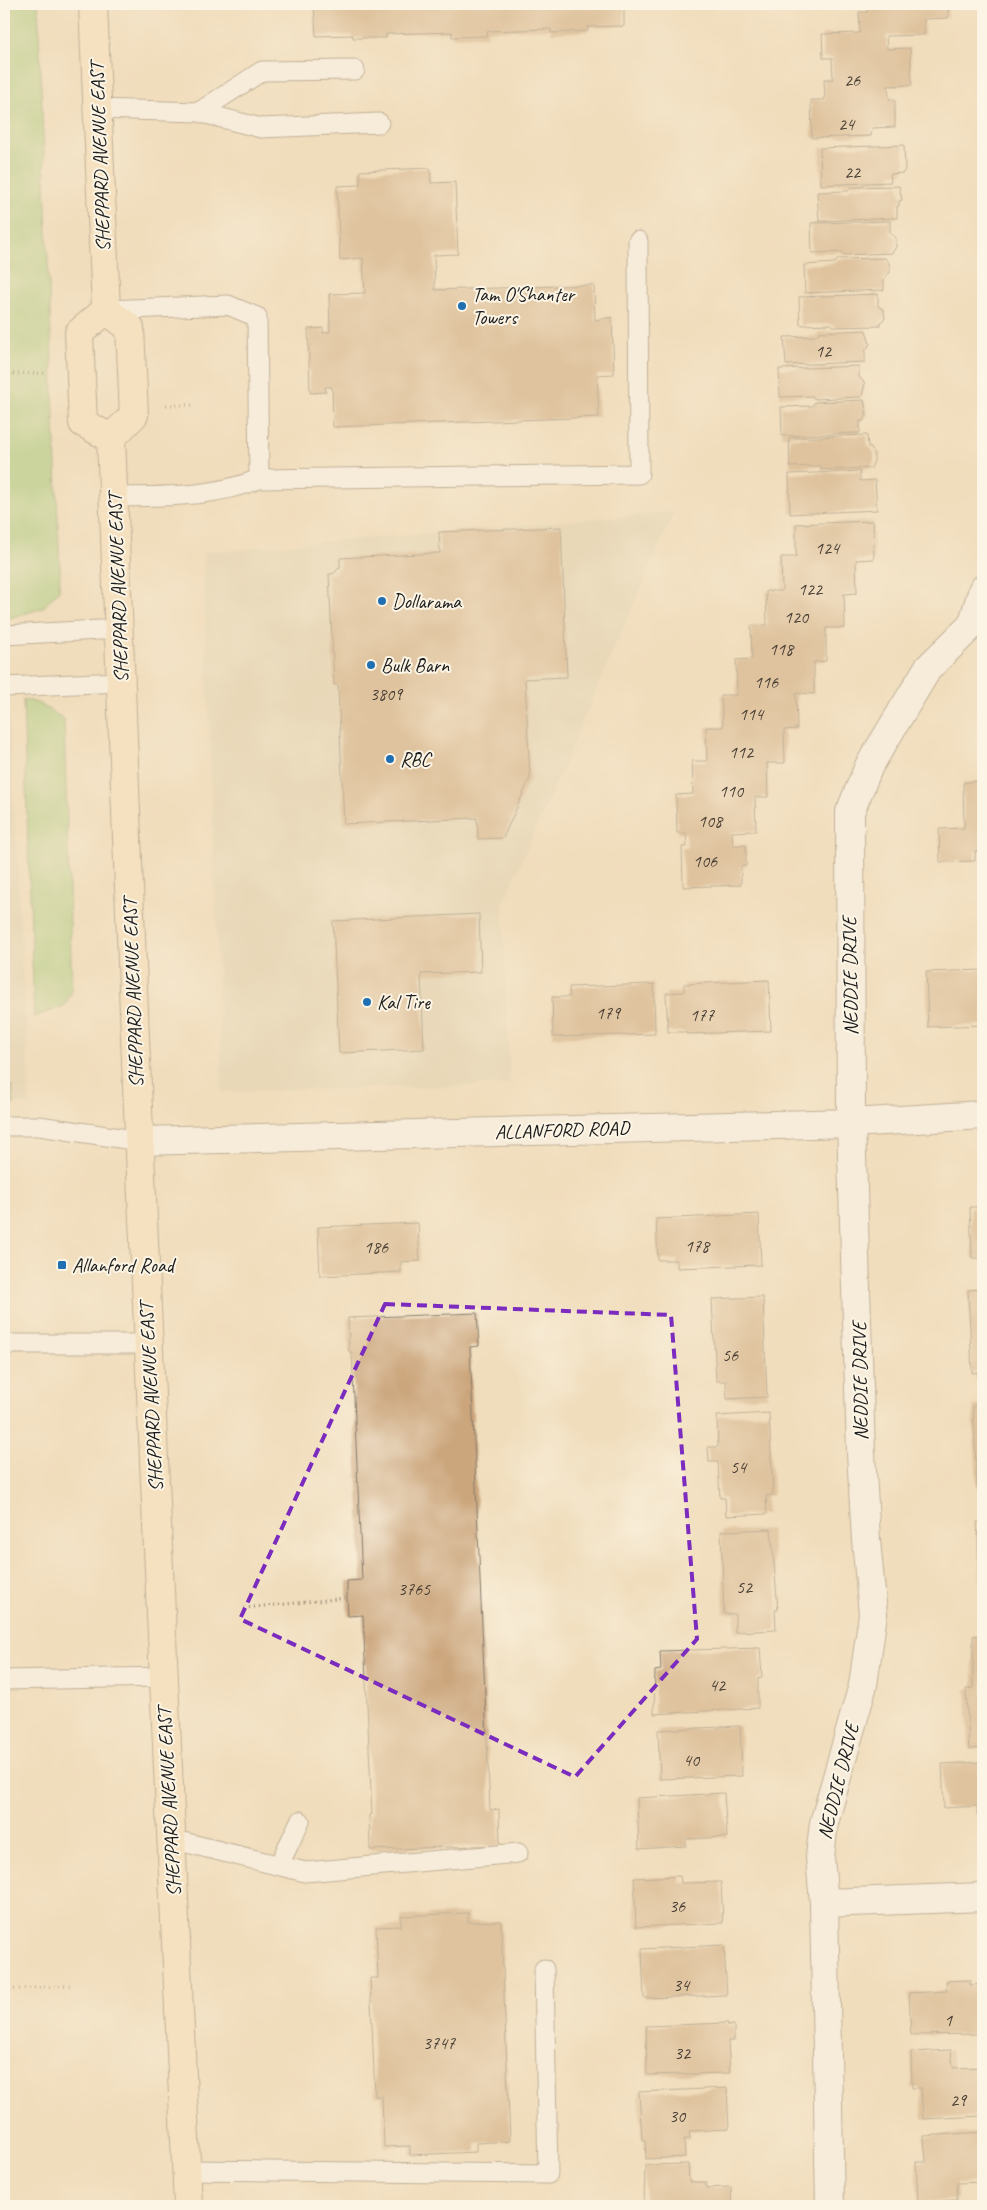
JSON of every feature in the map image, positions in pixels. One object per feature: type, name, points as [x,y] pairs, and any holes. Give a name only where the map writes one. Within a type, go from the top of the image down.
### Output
[{"type":"main road","name":"SHEPPARD AVENUE EAST","points":[[93,4],[106,310]]},
{"type":"main road","points":[[106,310],[130,328],[133,387],[134,415],[111,438],[83,423],[79,343],[79,334],[106,310]]},
{"type":"main road","name":"SHEPPARD AVENUE EAST","points":[[111,438],[140,1141],[188,2206]]},
{"type":"street","name":"NEDDIE DRIVE","points":[[830,2206],[824,1903],[820,1857],[824,1824],[863,1685],[873,1614],[861,1453],[851,1123],[850,812],[869,766],[928,668],[972,625],[983,589]]},
{"type":"street","name":"ALLANFORD ROAD","points":[[140,1141],[851,1123],[983,1115]]},
{"type":"street","points":[[824,1903],[983,1897]]},
{"type":"lane","points":[[200,112],[262,71],[355,70]]},
{"type":"lane","points":[[98,109],[200,112],[260,128],[379,123]]},
{"type":"lane","points":[[114,497],[197,496],[235,489],[259,479],[639,474],[638,241]]},
{"type":"lane","points":[[106,310],[228,305],[257,317],[259,479]]},
{"type":"lane","points":[[4,634],[119,629]]},
{"type":"lane","points":[[4,687],[121,682]]},
{"type":"lane","points":[[4,1126],[39,1126],[140,1141]]},
{"type":"lane","points":[[4,1344],[149,1344]]},
{"type":"lane","points":[[4,1680],[164,1677]]},
{"type":"lane","points":[[278,1865],[300,1821]]},
{"type":"lane","points":[[171,1839],[305,1872],[518,1853]]},
{"type":"lane","points":[[186,2170],[548,2174],[544,1969]]},
{"type":"path","points":[[8,374],[51,372]]},
{"type":"path","points":[[162,406],[194,405]]},
{"type":"path","points":[[244,1608],[347,1598]]},
{"type":"path","points":[[4,1990],[72,1985]]},
{"type":"highlighted area","points":[[385,1304],[671,1315],[697,1639],[575,1777],[240,1619]]},
{"type":"shaded area","points":[[674,512],[503,904],[510,1085],[222,1092],[203,552]]},
{"type":"shaded area","points":[[4,624],[30,1104],[4,1105]]},
{"type":"green space","points":[[4,4],[38,4],[60,570],[59,590],[43,608],[4,620]]},
{"type":"green space","points":[[23,699],[38,703],[64,719],[72,991],[64,1006],[34,1017]]},
{"type":"green space","points":[[12,1086],[14,1104],[4,1105],[4,1087]]},
{"type":"building","points":[[314,4],[624,4],[624,26],[587,27],[588,31],[551,33],[551,29],[487,31],[488,36],[452,37],[452,32],[386,34],[386,38],[353,38],[353,35],[316,36]]},
{"type":"building","points":[[867,4],[948,4],[948,18],[924,19],[924,35],[886,36],[887,49],[910,48],[912,85],[888,86],[889,99],[895,99],[895,127],[872,128],[871,136],[812,138],[811,100],[825,100],[824,79],[833,79],[832,58],[823,58],[822,34],[860,33],[859,12],[867,12]]},
{"type":"building","points":[[904,145],[905,169],[903,173],[890,174],[891,182],[821,185],[820,148]]},
{"type":"building","name":"Tam O'Shanter Towers","points":[[430,168],[431,183],[455,182],[458,254],[434,255],[435,290],[594,285],[595,320],[612,317],[614,374],[597,375],[599,417],[333,427],[332,387],[325,387],[326,392],[310,393],[308,329],[323,328],[323,333],[330,332],[329,294],[365,293],[363,258],[340,260],[337,186],[360,185],[360,171]]},
{"type":"building","points":[[899,186],[902,200],[899,201],[899,206],[897,206],[897,218],[819,221],[817,192],[848,191],[851,187]]},
{"type":"building","points":[[890,221],[890,233],[896,238],[896,247],[892,253],[843,255],[842,252],[812,253],[811,223]]},
{"type":"building","points":[[885,258],[889,263],[890,272],[884,279],[884,290],[805,293],[804,265],[835,263],[838,259]]},
{"type":"building","points":[[878,294],[878,306],[884,310],[885,319],[880,322],[880,326],[835,327],[831,324],[800,325],[799,297]]},
{"type":"building","points":[[866,330],[870,344],[865,351],[865,362],[786,365],[784,337],[816,336],[819,332]]},
{"type":"building","points":[[859,366],[859,377],[865,383],[862,397],[815,399],[812,396],[780,397],[779,369]]},
{"type":"building","points":[[864,400],[867,415],[863,421],[860,421],[860,433],[782,436],[781,407],[812,406],[815,402]]},
{"type":"building","points":[[867,435],[868,447],[874,453],[874,461],[871,468],[821,470],[821,466],[790,467],[789,438]]},
{"type":"building","points":[[860,471],[860,481],[875,480],[877,510],[790,514],[789,474]]},
{"type":"building","points":[[873,521],[874,559],[856,560],[857,593],[844,594],[845,628],[826,628],[826,661],[814,662],[814,694],[796,693],[797,729],[784,730],[785,763],[767,763],[768,797],[755,797],[756,831],[732,832],[733,845],[746,845],[746,866],[741,866],[741,885],[683,887],[682,847],[687,847],[686,833],[677,833],[676,795],[693,794],[692,761],[707,761],[706,727],[723,727],[721,695],[737,695],[736,660],[752,659],[751,626],[767,625],[766,591],[782,591],[781,557],[796,557],[796,524]]},
{"type":"building","points":[[561,527],[567,677],[525,679],[530,778],[503,838],[478,839],[477,818],[344,824],[338,685],[334,685],[329,574],[333,574],[340,567],[340,558],[440,553],[439,532]]},
{"type":"building","points":[[983,780],[983,850],[975,851],[975,861],[940,862],[939,829],[964,828],[963,783]]},
{"type":"building","points":[[479,914],[481,972],[421,974],[424,1049],[339,1053],[333,921]]},
{"type":"building","points":[[983,970],[983,1025],[928,1027],[926,972]]},
{"type":"building","points":[[769,980],[771,1031],[686,1034],[686,1032],[668,1032],[666,993],[684,992],[684,984]]},
{"type":"building","points":[[654,984],[655,1034],[553,1037],[552,997],[570,997],[569,987]]},
{"type":"building","points":[[970,1207],[983,1207],[983,1258],[972,1258]]},
{"type":"building","points":[[759,1214],[761,1265],[677,1268],[677,1260],[658,1260],[656,1219]]},
{"type":"building","points":[[418,1223],[420,1261],[401,1262],[401,1272],[320,1276],[318,1227]]},
{"type":"building","points":[[983,1289],[983,1391],[978,1391],[977,1372],[972,1373],[968,1290]]},
{"type":"building","points":[[763,1297],[767,1397],[727,1399],[726,1381],[716,1381],[712,1299]]},
{"type":"building","points":[[477,1313],[479,1346],[470,1347],[490,1810],[499,1809],[500,1845],[370,1850],[369,1815],[372,1814],[363,1615],[348,1616],[347,1598],[347,1581],[362,1580],[352,1352],[349,1352],[348,1318]]},
{"type":"building","points":[[983,1405],[983,1505],[980,1505],[980,1487],[977,1487],[973,1406]]},
{"type":"building","points":[[769,1413],[773,1495],[766,1496],[767,1514],[726,1516],[725,1498],[720,1498],[718,1462],[709,1462],[708,1447],[718,1447],[717,1416]]},
{"type":"building","points":[[977,1522],[983,1522],[983,1618],[982,1618]]},
{"type":"building","points":[[771,1529],[778,1610],[775,1610],[776,1630],[735,1632],[735,1614],[724,1614],[721,1531]]},
{"type":"building","points":[[983,1635],[983,1748],[969,1749],[966,1689],[973,1688],[973,1636]]},
{"type":"building","points":[[760,1648],[762,1677],[758,1678],[758,1708],[654,1714],[655,1671],[661,1670],[660,1651]]},
{"type":"building","points":[[740,1726],[742,1776],[660,1779],[658,1730]]},
{"type":"building","points":[[983,1762],[983,1815],[977,1816],[977,1806],[944,1808],[942,1764]]},
{"type":"building","points":[[724,1793],[727,1837],[686,1839],[686,1846],[639,1849],[637,1798]]},
{"type":"building","points":[[680,1876],[681,1883],[721,1882],[723,1923],[636,1927],[634,1878]]},
{"type":"building","points":[[468,1913],[468,1922],[501,1921],[510,2141],[476,2143],[476,2152],[410,2155],[410,2146],[384,2147],[382,2096],[375,2096],[370,1978],[378,1978],[376,1927],[401,1926],[401,1916]]},
{"type":"building","points":[[724,1945],[727,1995],[644,1998],[642,1949]]},
{"type":"building","points":[[970,1980],[970,1985],[983,1984],[983,2034],[911,2035],[909,1993],[947,1991],[946,1981]]},
{"type":"building","points":[[728,2023],[728,2026],[734,2025],[734,2041],[728,2041],[730,2073],[647,2075],[646,2026]]},
{"type":"building","points":[[951,2050],[953,2068],[983,2067],[983,2116],[923,2119],[921,2088],[912,2088],[911,2052]]},
{"type":"building","points":[[727,2088],[729,2129],[689,2131],[690,2139],[684,2139],[685,2157],[646,2159],[645,2140],[642,2140],[639,2092]]},
{"type":"building","points":[[983,2132],[983,2182],[957,2183],[957,2200],[918,2202],[916,2162],[926,2162],[924,2136]]},
{"type":"building","points":[[688,2164],[689,2182],[706,2182],[706,2188],[731,2187],[732,2206],[644,2206],[645,2165]]},
{"type":"place","name":"Tam O'Shanter Towers","points":[[462,306]]},
{"type":"place","name":"Dollarama","points":[[382,601]]},
{"type":"place","name":"Bulk Barn","points":[[371,665]]},
{"type":"place","name":"RBC","points":[[390,759]]},
{"type":"place","name":"Kal Tire","points":[[367,1002]]},
{"type":"place","name":"Allanford Road","points":[[62,1265]]}]
